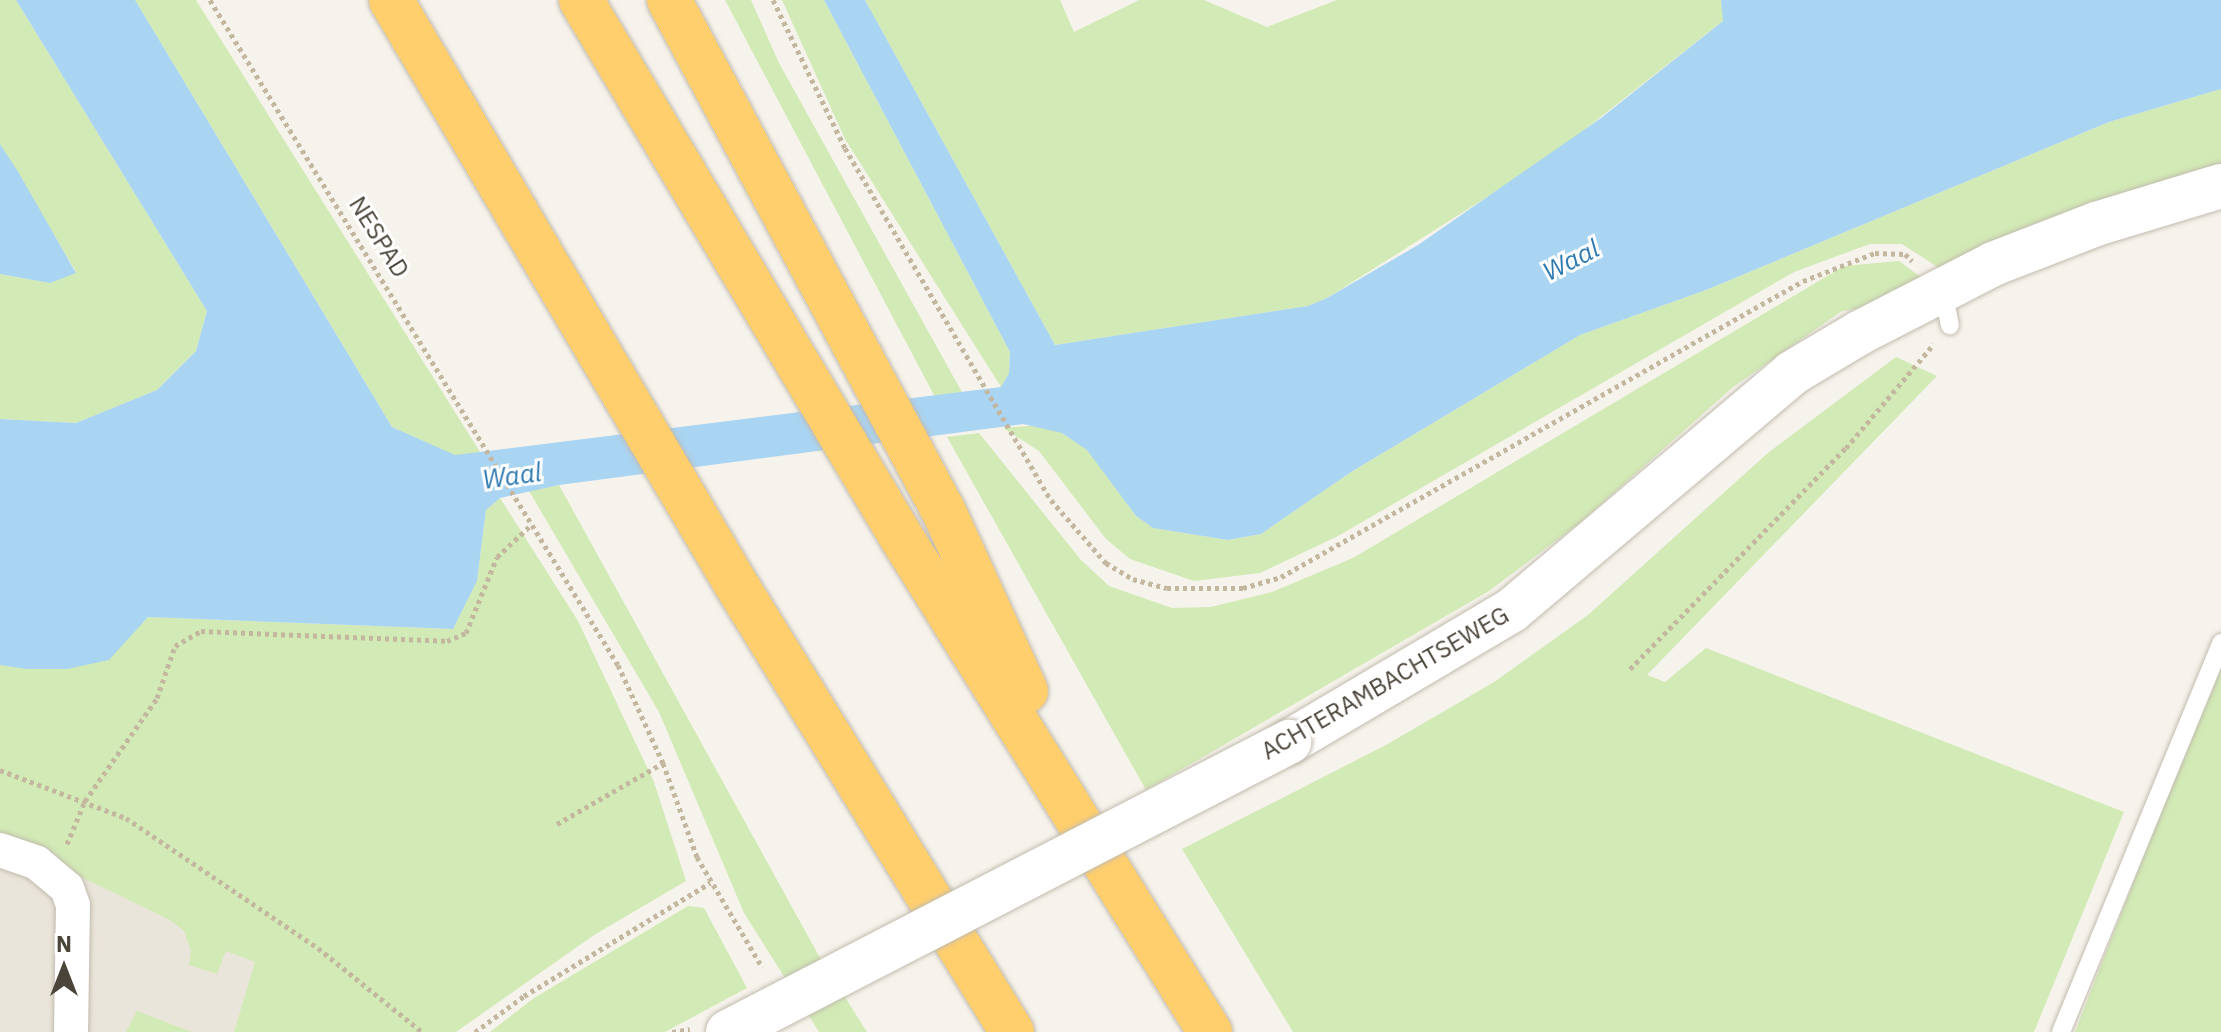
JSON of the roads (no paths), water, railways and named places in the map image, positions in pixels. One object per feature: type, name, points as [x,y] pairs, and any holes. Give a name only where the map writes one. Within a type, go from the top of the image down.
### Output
[{"type":"highway","points":[[391,0],[734,581],[1012,1032]]},
{"type":"highway","points":[[581,0],[900,535],[1210,1032]]},
{"type":"highway","points":[[669,0],[833,313],[944,512],[1098,850]]},
{"type":"street","name":"ACHTERAMBACHTSEWEG","points":[[728,1032],[1289,742],[1512,610],[1792,373],[1946,306],[2096,224],[2221,186]]},
{"type":"street","points":[[0,850],[55,874],[73,905],[71,1032]]},
{"type":"lane","points":[[2061,1032],[2221,643]]},
{"type":"water","name":"Waal","points":[[16,0],[135,0],[392,427],[455,455],[1001,387],[1009,373],[1010,352],[824,0],[865,0],[1055,345],[1308,306],[1327,298],[1418,245],[1601,118],[1723,21],[1721,0],[2221,0],[2221,89],[2109,122],[1706,290],[1580,335],[1351,472],[1261,534],[1228,540],[1153,528],[1136,516],[1087,450],[1062,433],[1023,424],[559,485],[500,498],[486,510],[477,581],[453,629],[148,617],[109,660],[67,669],[27,669],[0,665],[0,419],[76,423],[157,390],[196,351],[207,311]]},
{"type":"water","points":[[0,144],[76,273],[50,283],[0,274]]}]
